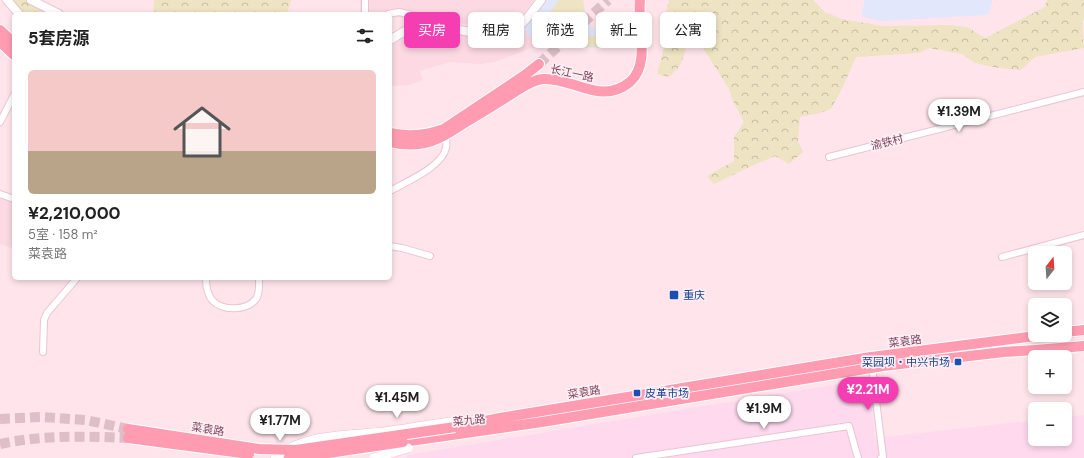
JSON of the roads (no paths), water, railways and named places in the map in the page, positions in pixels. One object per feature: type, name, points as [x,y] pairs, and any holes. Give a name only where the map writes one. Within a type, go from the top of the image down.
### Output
[{"type":"main road","name":"长江一路","points":[[392,133],[415,136],[430,134],[444,129],[539,64],[534,74],[541,79],[558,81],[603,92],[622,87],[631,81],[636,75],[641,58],[642,51],[639,14],[640,0]]},
{"type":"main road","points":[[0,30],[12,41]]},
{"type":"main road","points":[[0,42],[12,53]]},
{"type":"main road","name":"长江一路","points":[[392,142],[417,144],[431,141],[446,135],[524,87],[541,79]]},
{"type":"main road","points":[[1072,331],[1084,330]]},
{"type":"main road","name":"菜袁路","points":[[1004,352],[872,368],[542,422],[427,438],[405,445],[322,454],[273,456],[128,433],[258,449],[296,450],[455,427],[500,418],[871,357],[1028,337]]},
{"type":"main road","points":[[1004,352],[1024,345],[1084,339]]},
{"type":"main road","points":[[1004,352],[1084,346]]},
{"type":"main road","name":"菜九路","points":[[275,458],[279,454],[298,445],[320,438],[383,432],[454,421],[500,418]]},
{"type":"main road","points":[[374,458],[405,445]]},
{"type":"street","points":[[7,0],[17,12]]},
{"type":"street","points":[[31,0],[47,11]]},
{"type":"street","points":[[364,0],[365,12]]},
{"type":"street","points":[[460,29],[488,34],[511,30],[528,18],[541,0]]},
{"type":"street","points":[[392,13],[399,12],[404,13]]},
{"type":"street","points":[[392,39],[404,31]]},
{"type":"street","name":"渝铁村","points":[[829,157],[1084,92]]},
{"type":"street","points":[[0,122],[12,99]]},
{"type":"street","points":[[392,190],[424,173],[442,156],[446,148],[446,135]]},
{"type":"street","points":[[0,194],[12,198]]},
{"type":"street","points":[[1002,258],[1084,235]]},
{"type":"street","points":[[392,246],[430,256]]},
{"type":"street","points":[[43,352],[44,320],[47,313],[75,280]]},
{"type":"street","points":[[204,280],[212,301],[218,305],[231,308],[251,304],[255,300],[259,290],[259,280]]},
{"type":"street","points":[[872,368],[883,458],[881,458]]},
{"type":"street","points":[[636,458],[849,426],[858,458]]},
{"type":"street","points":[[383,432],[389,458]]},
{"type":"tunnel","points":[[539,64],[608,0]]},
{"type":"tunnel","points":[[0,419],[42,417],[86,420],[128,429]]},
{"type":"tunnel","points":[[0,444],[48,438],[128,438]]},
{"type":"place","name":"重庆","points":[[674,295]]},
{"type":"place","name":"菜园坝‧中兴市场","points":[[958,362]]},
{"type":"place","name":"皮革市场","points":[[637,393]]}]
